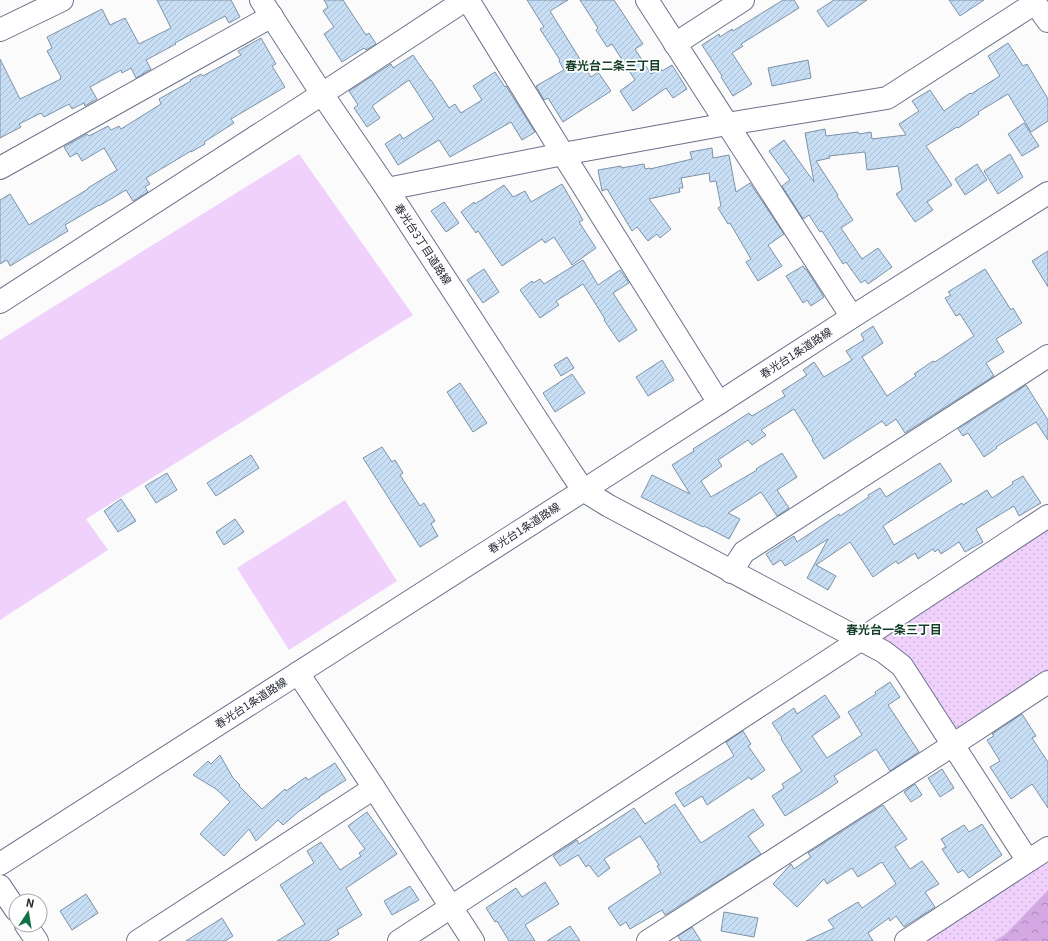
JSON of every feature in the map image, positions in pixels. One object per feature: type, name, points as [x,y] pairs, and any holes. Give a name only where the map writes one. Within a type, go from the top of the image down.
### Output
[{"type":"street","points":[[0,30],[62,0]]},
{"type":"street","points":[[0,302],[465,0]]},
{"type":"street","points":[[468,0],[719,403]]},
{"type":"street","points":[[647,0],[852,316]]},
{"type":"street","points":[[675,44],[743,0]]},
{"type":"street","points":[[387,189],[563,154],[727,124],[887,98],[1034,1],[1048,21]]},
{"type":"street","points":[[0,168],[267,8]]},
{"type":"street","name":"春光台3丁目道路線","points":[[267,8],[583,490]]},
{"type":"street","name":"春光台1条道路線","points":[[0,864],[719,403],[852,316],[1048,193]]},
{"type":"street","points":[[731,572],[744,552],[1048,356]]},
{"type":"street","points":[[583,490],[609,506],[731,572],[884,652],[902,666],[1028,861]]},
{"type":"street","points":[[399,941],[1048,516]]},
{"type":"street","points":[[298,673],[473,941]]},
{"type":"street","points":[[648,941],[1048,682]]},
{"type":"street","points":[[138,941],[374,788]]},
{"type":"street","points":[[906,941],[1048,848]]},
{"type":"street","points":[[0,886],[8,898]]},
{"type":"shaded area","points":[[299,154],[413,315],[86,519],[108,550],[0,620],[0,340]]},
{"type":"shaded area","points":[[345,500],[397,581],[289,650],[237,568]]},
{"type":"shaded area","points":[[1048,516],[1048,682],[953,744],[902,666],[860,640]]},
{"type":"shaded area","points":[[1048,851],[1048,941],[900,941]]},
{"type":"green space","points":[[1048,890],[1048,941],[994,941],[1006,934]]},
{"type":"building","points":[[157,0],[231,0],[240,17],[229,23],[225,16],[146,60],[151,69],[136,78],[131,68],[122,73],[121,70],[90,87],[97,99],[85,106],[84,103],[72,109],[69,104],[44,117],[41,113],[19,124],[21,127],[0,138],[0,59],[20,99],[61,79],[47,51],[52,48],[47,37],[102,9],[110,25],[125,18],[139,44],[171,28]]},
{"type":"building","points":[[324,0],[343,0],[366,35],[369,33],[376,44],[366,50],[364,48],[342,62],[324,34],[334,27],[323,11],[328,7]]},
{"type":"building","points":[[527,0],[568,0],[550,11],[591,77],[598,72],[611,91],[563,122],[548,98],[544,100],[536,86],[564,70],[559,61],[560,60],[540,29],[544,27]]},
{"type":"building","points":[[580,0],[614,0],[643,44],[635,49],[651,74],[660,68],[662,71],[672,65],[687,89],[673,98],[666,88],[633,111],[620,91],[635,80],[612,44],[607,47],[596,30],[598,28]]},
{"type":"building","points":[[783,0],[794,0],[799,8],[741,44],[743,46],[732,53],[752,84],[733,96],[702,45],[719,34],[720,37],[732,29],[733,31]]},
{"type":"building","points":[[834,0],[867,0],[828,27],[817,11]]},
{"type":"building","points":[[949,0],[984,0],[960,16]]},
{"type":"building","points":[[261,38],[276,64],[272,66],[285,87],[231,119],[234,123],[204,142],[205,144],[146,178],[150,184],[145,187],[148,192],[133,201],[126,190],[65,225],[68,231],[10,266],[7,260],[0,264],[0,200],[10,194],[29,225],[88,189],[117,170],[104,148],[82,161],[77,153],[70,157],[64,147],[87,134],[89,136],[108,126],[111,130],[119,126],[121,129],[161,104],[159,99],[201,74],[203,76],[241,55],[238,51]]},
{"type":"building","points":[[1008,43],[1023,66],[1027,64],[1048,99],[1048,121],[1031,132],[1008,94],[978,112],[979,114],[958,128],[957,127],[926,146],[952,185],[927,202],[933,210],[915,222],[896,194],[902,190],[898,166],[867,170],[865,152],[829,156],[830,158],[816,161],[853,220],[841,228],[862,259],[878,248],[892,267],[868,284],[865,280],[861,283],[846,262],[843,264],[822,231],[820,232],[809,215],[803,219],[782,186],[790,180],[769,151],[784,140],[814,182],[805,133],[825,129],[826,136],[871,132],[872,139],[906,135],[899,124],[919,111],[912,101],[930,90],[944,111],[970,93],[971,94],[1000,76],[988,56]]},
{"type":"building","points":[[413,55],[449,108],[455,104],[461,113],[482,100],[473,86],[495,72],[505,87],[506,86],[535,132],[522,140],[511,122],[450,157],[439,140],[398,165],[385,144],[400,134],[403,139],[434,119],[409,80],[372,106],[380,118],[367,127],[354,108],[358,105],[349,91],[391,64],[393,68]]},
{"type":"building","points":[[808,60],[811,78],[772,86],[768,68]]},
{"type":"building","points":[[1024,123],[1039,146],[1022,156],[1008,134]]},
{"type":"building","points":[[712,148],[713,158],[729,155],[736,192],[750,183],[784,234],[768,245],[782,266],[758,281],[746,262],[751,259],[730,223],[728,224],[718,208],[721,206],[716,181],[710,182],[709,173],[681,178],[683,188],[679,188],[680,192],[649,199],[671,229],[660,238],[657,234],[648,241],[637,227],[632,231],[607,189],[602,191],[598,170],[644,164],[645,169],[650,169],[692,159],[690,152]]},
{"type":"building","points":[[1010,154],[1023,177],[998,194],[984,171]]},
{"type":"building","points":[[977,164],[987,180],[965,195],[955,179]]},
{"type":"building","points":[[562,184],[583,220],[579,222],[596,248],[572,265],[554,237],[545,243],[542,239],[502,266],[478,231],[476,233],[461,212],[474,202],[475,204],[504,185],[513,197],[525,191],[531,202]]},
{"type":"building","points":[[444,202],[459,223],[446,232],[431,211]]},
{"type":"building","points":[[1048,251],[1048,287],[1032,261]]},
{"type":"building","points":[[583,260],[598,285],[620,270],[629,283],[613,293],[637,330],[619,342],[583,284],[556,301],[559,305],[540,318],[520,290],[532,281],[533,283],[540,279],[544,284]]},
{"type":"building","points":[[803,266],[824,297],[811,306],[807,300],[803,303],[786,276]]},
{"type":"building","points":[[484,269],[499,292],[483,303],[467,280]]},
{"type":"building","points":[[985,269],[1011,310],[1013,308],[1022,323],[996,339],[1004,352],[986,363],[994,376],[905,433],[896,419],[886,426],[882,421],[824,459],[794,409],[761,430],[766,435],[752,445],[748,440],[718,460],[722,466],[701,481],[711,497],[757,470],[756,469],[782,453],[797,477],[777,490],[789,508],[777,516],[761,492],[728,513],[740,519],[729,539],[641,497],[652,475],[690,494],[672,465],[694,451],[693,449],[749,413],[752,416],[785,396],[782,391],[807,375],[803,370],[814,362],[824,377],[852,360],[846,351],[864,340],[861,334],[873,326],[883,343],[862,357],[887,396],[916,376],[914,374],[974,336],[960,314],[956,316],[945,298],[951,295],[948,292]]},
{"type":"building","points":[[567,357],[574,368],[561,376],[554,365]]},
{"type":"building","points":[[662,360],[674,380],[648,396],[636,377]]},
{"type":"building","points":[[572,374],[585,393],[555,412],[543,393]]},
{"type":"building","points":[[460,383],[487,423],[473,432],[447,392]]},
{"type":"building","points":[[1026,385],[1048,420],[1048,440],[1036,422],[996,447],[997,448],[984,457],[968,433],[963,436],[958,429]]},
{"type":"building","points":[[382,447],[392,462],[395,460],[403,473],[400,475],[420,506],[424,503],[435,521],[431,524],[438,536],[420,547],[363,458]]},
{"type":"building","points":[[251,455],[259,468],[216,496],[207,483]]},
{"type":"building","points":[[940,463],[952,481],[883,526],[894,545],[962,503],[963,505],[987,490],[992,498],[1013,484],[1012,482],[1023,476],[1041,503],[1019,516],[1014,506],[976,529],[983,542],[965,552],[959,542],[941,554],[938,549],[935,552],[933,549],[918,559],[915,553],[898,564],[896,561],[873,577],[850,542],[816,565],[836,576],[828,590],[807,578],[828,539],[785,566],[781,560],[773,565],[766,554],[794,536],[797,542],[839,514],[840,516],[880,488],[886,497]]},
{"type":"building","points":[[167,473],[177,490],[156,503],[145,486]]},
{"type":"building","points":[[121,499],[136,521],[118,532],[104,511]]},
{"type":"building","points":[[235,519],[244,532],[224,545],[216,532]]},
{"type":"building","points":[[890,682],[900,697],[888,705],[919,752],[890,771],[876,749],[834,776],[838,782],[785,816],[772,796],[784,788],[782,784],[802,771],[772,723],[794,708],[797,714],[825,695],[840,717],[812,736],[827,758],[862,735],[848,712],[876,694],[875,692]]},
{"type":"building","points":[[1022,714],[1036,736],[1032,738],[1048,762],[1048,808],[1032,784],[1011,799],[990,767],[1000,761],[987,740],[994,736],[992,734]]},
{"type":"building","points":[[743,731],[751,744],[748,746],[765,770],[751,780],[749,777],[707,805],[702,796],[684,807],[675,793],[734,756],[726,742]]},
{"type":"building","points":[[220,755],[233,778],[240,785],[239,786],[262,809],[285,789],[286,791],[306,777],[308,780],[335,763],[346,780],[298,812],[283,825],[278,820],[256,841],[249,829],[224,856],[200,834],[230,802],[216,789],[193,775],[208,761],[211,764]]},
{"type":"building","points":[[942,769],[954,788],[940,797],[928,778]]},
{"type":"building","points":[[915,784],[922,795],[911,802],[904,792]]},
{"type":"building","points":[[675,804],[701,843],[753,809],[764,825],[748,836],[761,854],[665,915],[662,910],[630,929],[626,922],[620,926],[608,908],[661,873],[657,866],[659,865],[640,836],[604,859],[610,868],[598,877],[589,865],[586,867],[578,855],[560,866],[553,856],[577,840],[579,844],[634,808],[645,824]]},
{"type":"building","points":[[883,805],[907,839],[895,847],[910,869],[922,861],[939,884],[925,892],[935,907],[904,927],[896,916],[890,921],[889,918],[868,933],[873,941],[806,941],[834,928],[828,920],[858,902],[862,908],[896,884],[882,862],[858,877],[852,868],[827,884],[824,879],[797,907],[773,884],[791,864],[794,869],[811,857],[808,853]]},
{"type":"building","points":[[367,812],[397,854],[346,888],[362,915],[337,930],[339,934],[328,941],[277,941],[305,924],[280,885],[314,863],[307,851],[321,842],[340,870],[361,856],[359,853],[365,849],[348,826]]},
{"type":"building","points":[[982,824],[1002,855],[969,878],[963,870],[958,873],[942,849],[946,847],[941,839],[964,825],[969,832]]},
{"type":"building","points":[[545,882],[559,904],[525,925],[535,941],[509,941],[497,921],[495,922],[486,908],[516,888],[522,897]]},
{"type":"building","points":[[410,886],[419,900],[392,915],[384,901]]},
{"type":"building","points":[[86,894],[98,913],[72,930],[60,911]]},
{"type":"building","points":[[724,912],[758,918],[754,937],[721,931]]},
{"type":"building","points":[[222,918],[233,936],[225,941],[186,941]]},
{"type":"building","points":[[570,926],[580,941],[547,941]]},
{"type":"building","points":[[692,927],[701,941],[681,941],[678,936]]},
{"type":"district","name":"春光台二条三丁目","points":[[613,66]]},
{"type":"district","name":"春光台一条三丁目","points":[[894,630]]}]
